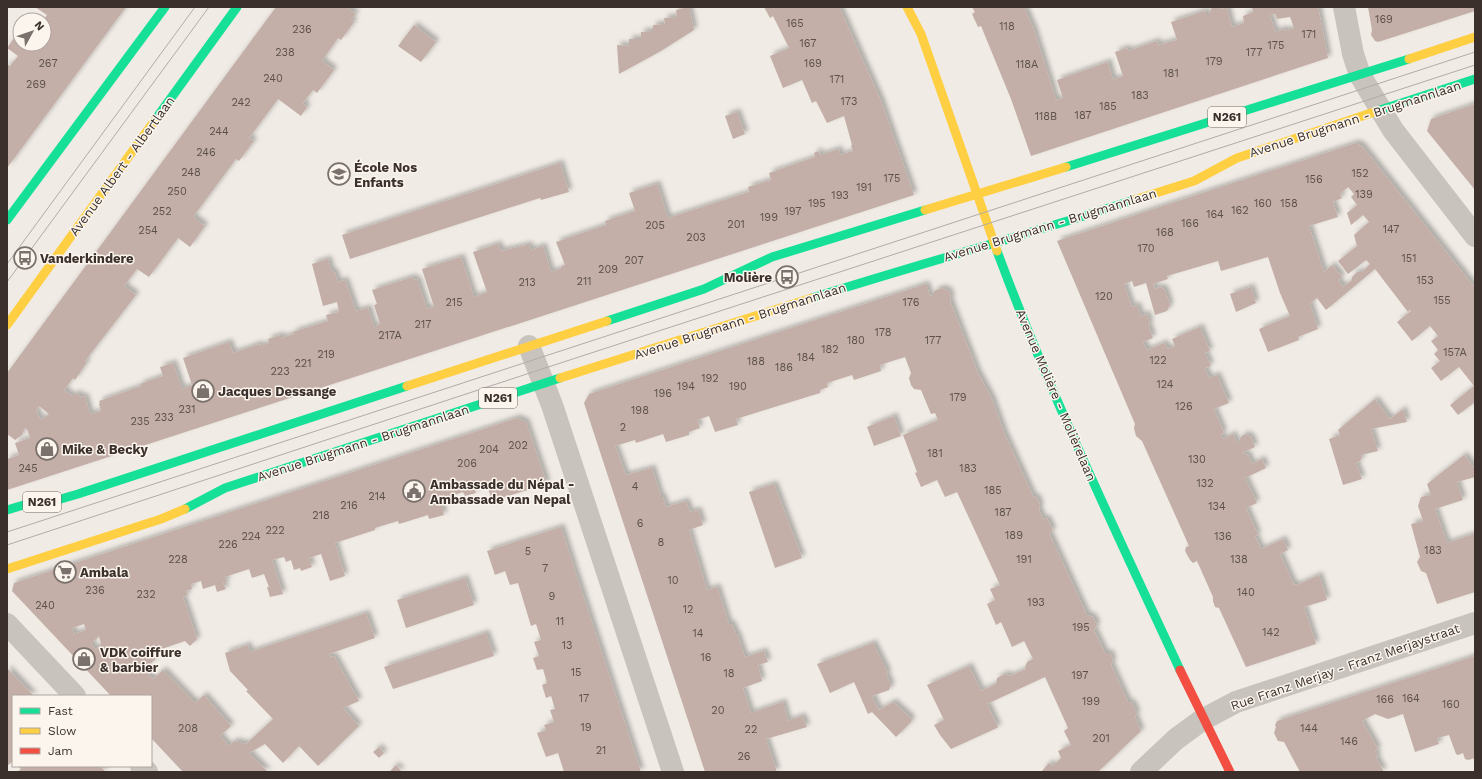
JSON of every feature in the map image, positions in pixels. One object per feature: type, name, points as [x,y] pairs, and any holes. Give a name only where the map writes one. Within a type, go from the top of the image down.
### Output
[{"type":"main road","points":[[7,220],[165,7]]},
{"type":"main road","name":"Avenue Albert - Albertlaan","points":[[7,325],[236,7]]},
{"type":"main road","name":"Avenue Molière - Molièrelaan","points":[[907,7],[921,34],[1012,289],[1076,443],[1202,720],[1230,772]]},
{"type":"main road","name":"N261","points":[[7,510],[27,504],[54,501],[78,494],[704,289],[772,257],[978,194],[1475,37]]},
{"type":"main road","name":"Avenue Brugmann - Brugmannlaan","points":[[7,569],[161,518],[189,507],[225,488],[544,383],[907,268],[1051,227],[1194,181],[1237,158],[1475,79]]},
{"type":"street","points":[[1344,7],[1353,54],[1360,74],[1393,130],[1475,236]]},
{"type":"street","points":[[529,346],[552,405],[673,772]]},
{"type":"street","name":"Rue Franz Merjay - Franz Merjaystraat","points":[[1141,772],[1176,739],[1202,720],[1236,702],[1475,623]]},
{"type":"street","points":[[7,624],[74,695]]},
{"type":"building","points":[[35,7],[126,7],[7,168],[7,64],[10,66],[18,56],[12,52],[52,52],[52,12],[42,12]]},
{"type":"building","points":[[276,7],[349,7],[348,8],[356,14],[351,19],[354,22],[341,40],[338,38],[322,61],[334,70],[317,93],[313,90],[303,103],[307,107],[301,116],[278,99],[249,138],[254,141],[239,161],[236,159],[193,217],[205,226],[190,247],[178,238],[149,277],[137,269],[124,286],[136,295],[85,361],[87,362],[75,380],[73,378],[64,390],[72,396],[78,393],[80,397],[85,396],[90,414],[101,411],[99,401],[141,386],[140,384],[163,376],[160,367],[173,363],[182,389],[192,385],[183,358],[229,342],[233,353],[259,344],[260,346],[269,343],[268,339],[281,335],[281,338],[294,334],[293,332],[328,321],[326,315],[339,312],[337,302],[323,306],[312,264],[328,259],[331,270],[335,273],[338,282],[345,280],[356,311],[368,308],[374,327],[380,324],[374,305],[377,304],[372,290],[413,277],[414,280],[417,279],[427,309],[434,307],[422,269],[461,257],[474,297],[487,292],[473,252],[498,244],[501,251],[527,245],[529,245],[531,250],[543,246],[551,272],[560,269],[565,265],[556,242],[606,225],[605,221],[635,211],[629,193],[657,184],[668,218],[749,192],[748,187],[771,180],[769,173],[815,157],[814,153],[818,151],[820,155],[839,149],[840,155],[853,151],[844,116],[827,123],[816,101],[812,103],[802,80],[783,88],[770,56],[789,48],[773,16],[770,18],[764,7],[839,7],[881,101],[914,195],[7,490],[7,459],[19,455],[15,443],[30,438],[27,429],[25,428],[22,435],[15,440],[7,434],[7,373]],"holes":[[[39,406],[49,414],[41,420],[36,411]]]},
{"type":"building","points":[[689,7],[694,30],[661,51],[619,74],[617,45],[629,46],[629,39],[641,39],[641,32],[653,31],[653,25],[665,24],[664,18],[677,17],[676,10]]},
{"type":"building","points":[[972,7],[1024,7],[1034,30],[1056,100],[1063,98],[1057,80],[1108,62],[1113,80],[1123,76],[1115,52],[1127,48],[1128,51],[1157,41],[1158,45],[1177,40],[1171,22],[1205,11],[1206,14],[1209,14],[1211,9],[1214,7],[1222,9],[1227,8],[1232,27],[1244,23],[1243,16],[1253,12],[1252,7],[1318,7],[1328,58],[1031,156],[1011,99],[981,26],[978,27],[972,14],[975,12]],"holes":[[[1275,14],[1277,19],[1290,17],[1294,28],[1275,32],[1270,15]]]},
{"type":"building","points":[[1368,7],[1475,7],[1475,11],[1378,42],[1375,41],[1371,35],[1372,30]]},
{"type":"building","points":[[414,25],[436,42],[421,62],[398,46]]},
{"type":"building","points":[[12,41],[12,52],[7,48]]},
{"type":"building","points":[[1475,104],[1475,190],[1427,131],[1431,119]]},
{"type":"building","points":[[737,112],[745,134],[733,139],[725,116]]},
{"type":"building","points":[[1356,143],[1362,146],[1475,288],[1475,402],[1458,415],[1450,405],[1474,386],[1459,367],[1441,381],[1431,368],[1440,361],[1434,354],[1438,350],[1431,341],[1438,336],[1430,326],[1412,341],[1397,322],[1411,311],[1410,310],[1408,312],[1375,269],[1326,310],[1317,298],[1310,304],[1318,329],[1298,337],[1299,340],[1268,352],[1259,329],[1290,316],[1280,293],[1268,257],[1221,271],[1218,261],[1167,276],[1168,279],[1153,284],[1155,289],[1160,287],[1165,290],[1170,305],[1167,311],[1155,315],[1146,283],[1134,287],[1132,281],[1124,284],[1132,307],[1137,305],[1141,316],[1147,314],[1150,324],[1148,325],[1153,338],[1143,342],[1147,350],[1164,343],[1168,349],[1175,346],[1172,339],[1200,327],[1210,351],[1205,353],[1211,366],[1205,368],[1209,378],[1217,375],[1229,403],[1214,409],[1224,433],[1221,434],[1223,439],[1233,434],[1237,443],[1243,435],[1251,437],[1255,447],[1242,453],[1248,455],[1252,464],[1262,459],[1266,468],[1245,478],[1257,503],[1246,508],[1258,535],[1255,536],[1261,549],[1283,539],[1288,550],[1280,554],[1294,585],[1319,575],[1327,600],[1304,607],[1316,644],[1246,667],[1219,608],[1215,607],[1213,597],[1197,561],[1193,563],[1185,551],[1186,547],[1189,546],[1142,441],[1136,436],[1134,428],[1135,424],[1057,241]],"holes":[[[1348,187],[1354,194],[1351,197],[1357,205],[1347,213],[1351,225],[1363,215],[1369,222],[1354,235],[1357,246],[1338,261],[1348,274],[1366,260],[1370,264],[1362,272],[1357,272],[1352,277],[1352,280],[1343,287],[1338,280],[1342,277],[1332,265],[1324,272],[1309,226],[1338,217],[1333,202],[1342,198],[1340,194]]]},
{"type":"building","points":[[560,163],[569,192],[541,200],[540,198],[350,259],[342,235]]},
{"type":"building","points":[[926,284],[930,296],[933,295],[934,291],[942,288],[949,291],[951,298],[950,301],[978,373],[992,399],[1005,435],[1033,496],[1037,498],[1040,505],[1039,510],[1043,519],[1047,518],[1053,531],[1049,533],[1086,613],[1087,615],[1093,617],[1097,625],[1094,630],[1105,653],[1110,653],[1113,661],[1111,665],[1128,702],[1132,703],[1137,713],[1135,717],[1141,731],[1098,772],[1041,772],[1049,763],[1053,766],[1061,758],[1058,751],[1071,745],[1064,731],[1068,728],[1045,677],[987,704],[998,727],[997,728],[951,749],[940,735],[934,725],[944,720],[927,685],[969,666],[981,691],[996,684],[997,678],[1005,674],[1010,676],[1026,669],[1025,667],[1027,662],[1033,659],[1024,641],[1012,647],[1001,622],[996,625],[987,604],[995,600],[990,589],[1000,585],[957,492],[945,497],[937,480],[921,487],[915,473],[917,472],[903,435],[938,420],[935,413],[931,414],[921,390],[914,389],[911,385],[909,378],[911,373],[905,357],[880,365],[881,371],[854,380],[852,375],[827,383],[828,387],[820,390],[820,393],[736,419],[738,425],[715,432],[709,416],[697,420],[700,428],[689,432],[689,435],[666,442],[663,434],[636,443],[635,440],[615,446],[626,475],[652,468],[661,497],[663,497],[666,507],[686,501],[690,512],[698,510],[703,525],[689,530],[707,590],[717,587],[729,624],[732,624],[737,634],[745,657],[764,651],[768,662],[758,665],[762,681],[743,688],[751,713],[783,702],[788,721],[802,716],[807,727],[766,739],[777,772],[705,772],[584,403],[589,394]]},
{"type":"building","points":[[1251,287],[1256,303],[1236,312],[1230,294]]},
{"type":"building","points":[[1375,399],[1390,419],[1403,409],[1407,422],[1371,429],[1378,451],[1361,455],[1362,457],[1360,461],[1356,463],[1362,479],[1343,485],[1329,439],[1340,435],[1338,430]]},
{"type":"building","points":[[894,416],[901,436],[874,446],[867,427]]},
{"type":"building","points":[[517,418],[526,422],[547,484],[492,501],[487,485],[474,489],[476,493],[465,496],[463,492],[451,496],[452,500],[441,503],[444,515],[429,519],[428,515],[399,524],[398,521],[335,543],[345,576],[330,581],[321,554],[309,558],[312,567],[301,571],[300,568],[294,570],[291,560],[286,562],[284,557],[272,560],[283,594],[270,597],[267,587],[269,587],[264,574],[252,578],[249,569],[225,577],[227,582],[223,583],[226,589],[217,592],[215,585],[203,589],[201,581],[191,584],[192,589],[186,591],[188,595],[183,597],[197,639],[190,646],[185,641],[153,652],[158,657],[144,669],[153,679],[163,670],[195,703],[204,695],[231,726],[220,736],[229,746],[234,741],[246,744],[273,719],[246,691],[248,690],[230,671],[225,653],[248,645],[250,652],[366,613],[375,638],[329,654],[330,657],[334,656],[359,701],[343,708],[359,726],[318,766],[299,746],[283,763],[265,744],[249,753],[268,772],[183,772],[152,739],[152,695],[110,695],[12,591],[14,583]],"holes":[[[84,624],[86,630],[74,634],[72,628]],[[99,636],[101,644],[96,649],[91,644]]]},
{"type":"building","points":[[1464,455],[1475,469],[1475,477],[1457,482],[1463,500],[1435,509],[1447,543],[1474,534],[1475,592],[1437,604],[1426,573],[1421,571],[1417,562],[1420,557],[1411,524],[1423,521],[1418,506],[1421,497],[1431,495],[1427,484]]},
{"type":"building","points":[[774,484],[802,558],[775,568],[749,492]]},
{"type":"building","points":[[561,527],[641,772],[564,772],[558,753],[546,757],[537,733],[546,730],[544,725],[554,722],[550,710],[555,709],[551,696],[546,698],[542,685],[547,683],[543,669],[537,670],[533,658],[539,656],[534,642],[541,640],[536,624],[531,626],[518,583],[510,585],[505,571],[495,575],[487,551]]},
{"type":"building","points":[[465,578],[474,605],[406,628],[397,600]]},
{"type":"building","points":[[486,633],[494,656],[393,689],[384,667]]},
{"type":"building","points":[[873,643],[888,673],[886,674],[891,685],[889,690],[872,696],[879,710],[893,702],[911,718],[911,722],[896,737],[872,712],[868,714],[854,682],[830,693],[817,664]]},
{"type":"building","points":[[1475,656],[1475,758],[1468,760],[1465,759],[1463,753],[1458,755],[1456,754],[1449,735],[1437,738],[1439,744],[1415,752],[1403,714],[1388,719],[1375,714],[1362,721],[1378,749],[1375,751],[1378,757],[1376,758],[1384,772],[1300,772],[1284,742],[1278,741],[1274,733],[1277,721]]},
{"type":"building","points":[[7,668],[33,695],[12,695],[12,762],[7,766]]},
{"type":"building","points":[[379,747],[384,753],[379,758],[373,752]]},
{"type":"building","points":[[396,765],[402,772],[389,772]]},
{"type":"building","points":[[19,767],[101,767],[106,772],[17,772],[21,769]]},
{"type":"tram line","points":[[7,264],[195,7]]},
{"type":"tram line","points":[[7,282],[209,7]]},
{"type":"tram line","points":[[7,532],[1475,52]]},
{"type":"tram line","points":[[7,545],[1475,65]]},
{"type":"traffic: fast","points":[[7,220],[165,7]]},
{"type":"traffic: fast","points":[[155,120],[237,7]]},
{"type":"traffic: fast","points":[[1066,167],[1409,59]]},
{"type":"traffic: fast","points":[[1377,111],[1475,79]]},
{"type":"traffic: fast","points":[[812,298],[1134,200]]},
{"type":"traffic: fast","points":[[607,321],[704,289],[772,257],[925,210]]},
{"type":"traffic: fast","points":[[997,251],[1017,304],[1061,410],[1180,670]]},
{"type":"traffic: fast","points":[[185,509],[225,488],[560,378]]},
{"type":"traffic: fast","points":[[7,510],[27,504],[54,501],[78,494],[407,386]]},
{"type":"traffic: slow","points":[[907,7],[921,34],[997,251]]},
{"type":"traffic: slow","points":[[1409,59],[1475,37]]},
{"type":"traffic: slow","points":[[1134,200],[1194,181],[1237,158],[1377,111]]},
{"type":"traffic: slow","points":[[7,325],[155,120]]},
{"type":"traffic: slow","points":[[925,210],[1066,167]]},
{"type":"traffic: slow","points":[[560,378],[812,298]]},
{"type":"traffic: slow","points":[[407,386],[607,321]]},
{"type":"traffic: slow","points":[[7,569],[161,519],[185,509]]},
{"type":"traffic: jam","points":[[1180,670],[1230,772]]},
{"type":"place","name":"École Nos Enfants","points":[[339,174]]},
{"type":"place","name":"Vanderkindere","points":[[25,258]]},
{"type":"place","name":"Molière","points":[[787,277]]},
{"type":"place","name":"Jacques Dessange","points":[[203,391]]},
{"type":"place","name":"Mike & Becky","points":[[47,449]]},
{"type":"place","name":"Ambassade du Népal - Ambassade van Nepal","points":[[414,491]]},
{"type":"place","name":"Ambala","points":[[65,572]]},
{"type":"place","name":"VDK coiffure & barbier","points":[[84,659]]}]
